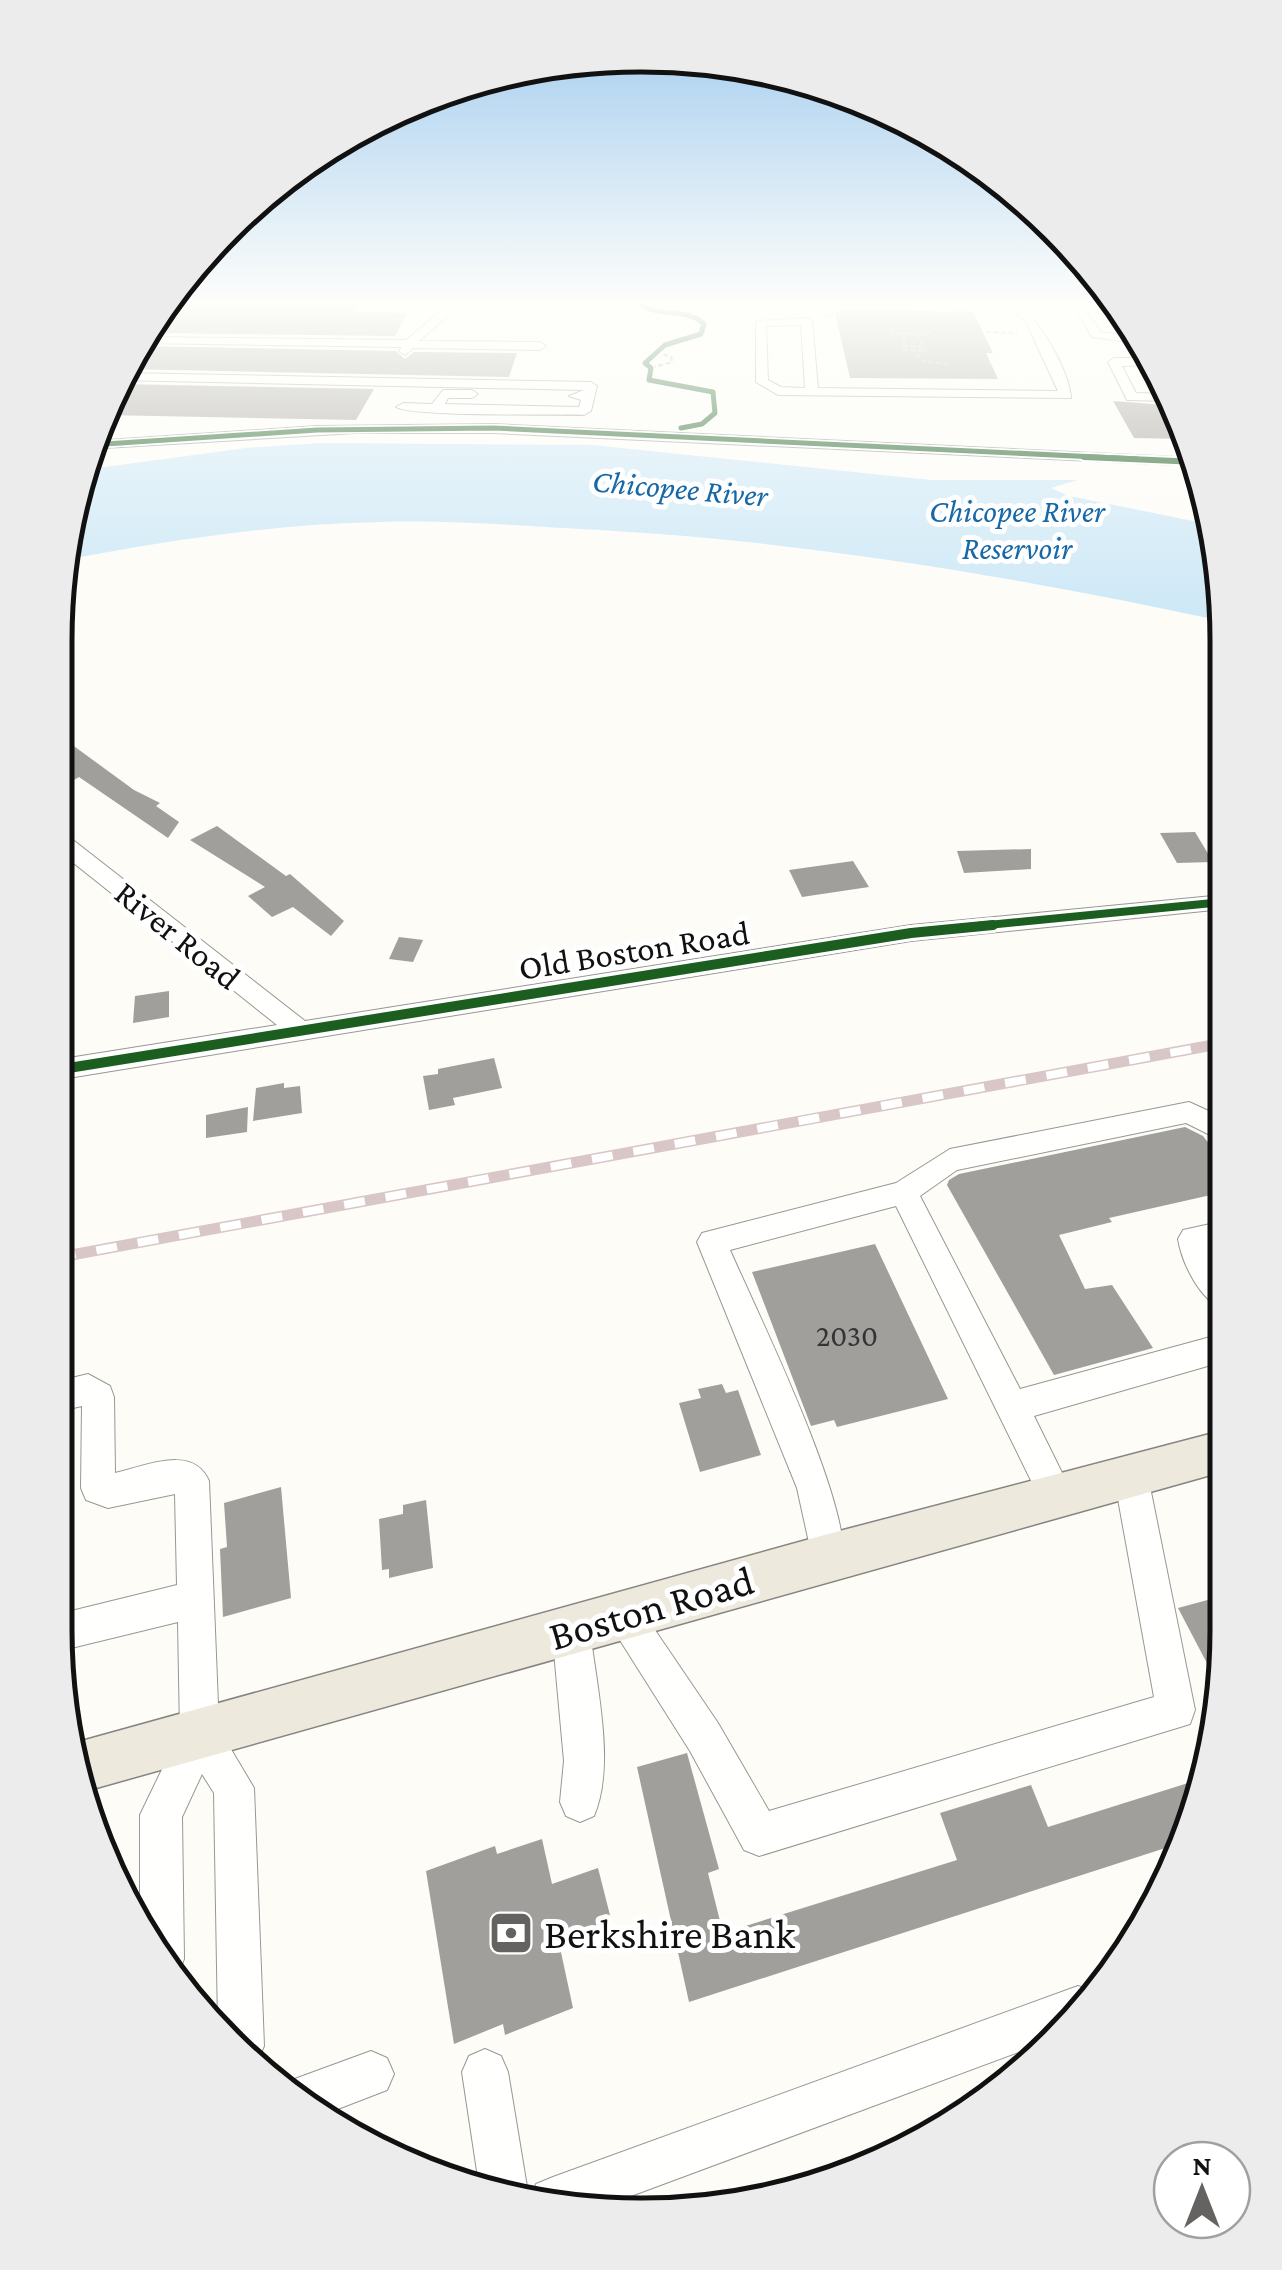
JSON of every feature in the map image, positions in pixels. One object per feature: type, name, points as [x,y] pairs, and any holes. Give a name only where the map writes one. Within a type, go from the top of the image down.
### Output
[{"type":"main road","name":"Boston Road","points":[[89,1765],[828,1557],[1210,1454]]},
{"type":"street","points":[[392,428],[404,408],[584,411],[585,406]]},
{"type":"street","points":[[117,426],[205,423],[202,438]]},
{"type":"street","points":[[108,444],[392,428],[754,436],[1180,461]]},
{"type":"street","name":"River Road","points":[[72,851],[301,1031]]},
{"type":"street","name":"Old Boston Road","points":[[72,1067],[911,932],[1210,903]]},
{"type":"street","points":[[828,1557],[814,1488],[712,1242],[904,1192],[950,1160],[1189,1112],[1210,1123]]},
{"type":"street","points":[[904,1192],[1058,1496]]},
{"type":"street","points":[[1210,1235],[1193,1239],[1196,1256],[1210,1277]]},
{"type":"street","points":[[1012,1407],[1210,1351]]},
{"type":"street","points":[[72,1393],[88,1389],[98,1397],[98,1488],[108,1491],[184,1474],[192,1481],[200,1734],[161,1815],[162,1935]]},
{"type":"street","points":[[624,1615],[704,1737],[759,1835],[1176,1710],[1131,1477]]},
{"type":"street","points":[[72,1628],[195,1599]]},
{"type":"street","points":[[571,1630],[584,1761],[580,1802]]},
{"type":"street","points":[[200,1734],[234,1788],[241,2033]]},
{"type":"street","points":[[573,2193],[1057,2016]]},
{"type":"street","points":[[485,2072],[503,2180]]},
{"type":"street","points":[[314,2094],[372,2074]]},
{"type":"water","name":"Chicopee River Reservoir","points":[[321,443],[592,445],[931,480],[1077,480],[1051,488],[1069,496],[1197,522],[1209,618],[990,576],[835,552],[518,525],[341,523],[182,540],[79,558],[100,468],[246,448]]},
{"type":"building","points":[[124,406],[364,406],[356,420],[119,415]]},
{"type":"building","points":[[1116,406],[1158,406],[1172,439],[1134,438]]},
{"type":"building","points":[[72,745],[134,790],[160,803],[156,806],[179,822],[168,838],[79,777],[74,780]]},
{"type":"building","points":[[217,826],[286,876],[290,874],[344,921],[331,936],[293,907],[272,917],[248,896],[265,887],[190,840]]},
{"type":"building","points":[[1195,832],[1210,862],[1177,863],[1160,833]]},
{"type":"building","points":[[1031,849],[1031,869],[964,873],[957,851]]},
{"type":"building","points":[[853,861],[869,887],[802,897],[789,870]]},
{"type":"building","points":[[399,937],[423,940],[413,962],[389,959]]},
{"type":"building","points":[[169,991],[169,1017],[133,1023],[135,996]]},
{"type":"building","points":[[494,1058],[502,1088],[453,1098],[455,1105],[429,1110],[423,1076],[438,1074],[438,1069]]},
{"type":"building","points":[[284,1083],[284,1088],[300,1086],[302,1113],[253,1121],[256,1088]]},
{"type":"building","points":[[248,1107],[247,1132],[206,1138],[206,1115]]},
{"type":"building","points":[[1185,1127],[1203,1136],[1210,1145],[1210,1195],[1109,1218],[1112,1222],[1059,1235],[1085,1289],[1112,1285],[1153,1348],[1054,1375],[947,1185],[959,1174]]},
{"type":"building","points":[[875,1244],[948,1399],[837,1427],[834,1420],[811,1426],[752,1272]]},
{"type":"building","points":[[722,1384],[726,1393],[738,1390],[761,1455],[700,1472],[679,1403],[701,1398],[698,1389]]},
{"type":"building","points":[[281,1487],[291,1598],[223,1617],[220,1549],[227,1547],[224,1503]]},
{"type":"building","points":[[426,1500],[433,1568],[389,1578],[389,1569],[382,1570],[379,1519],[403,1514],[403,1505]]},
{"type":"building","points":[[1210,1599],[1208,1665],[1178,1608]]},
{"type":"building","points":[[687,1753],[719,1869],[708,1873],[723,1933],[957,1860],[940,1813],[1031,1785],[1048,1827],[1188,1783],[1166,1848],[689,2002],[637,1767]]},
{"type":"building","name":"Berkshire Bank","points":[[542,1839],[552,1884],[598,1868],[612,1923],[559,1943],[573,2008],[505,2035],[503,2024],[454,2044],[426,1871],[495,1846],[497,1854]]},
{"type":"railway","points":[[72,1255],[1210,1046]]},
{"type":"cycle path","points":[[681,428],[702,424],[715,413],[714,406]]},
{"type":"cycle path","points":[[108,444],[317,430],[494,428],[1180,461]]},
{"type":"cycle path","points":[[72,1067],[911,933],[1210,903]]},
{"type":"place","name":"Berkshire Bank","points":[[511,1933]]},
{"type":"water label","name":"Chicopee River","points":[[680,488]]}]
